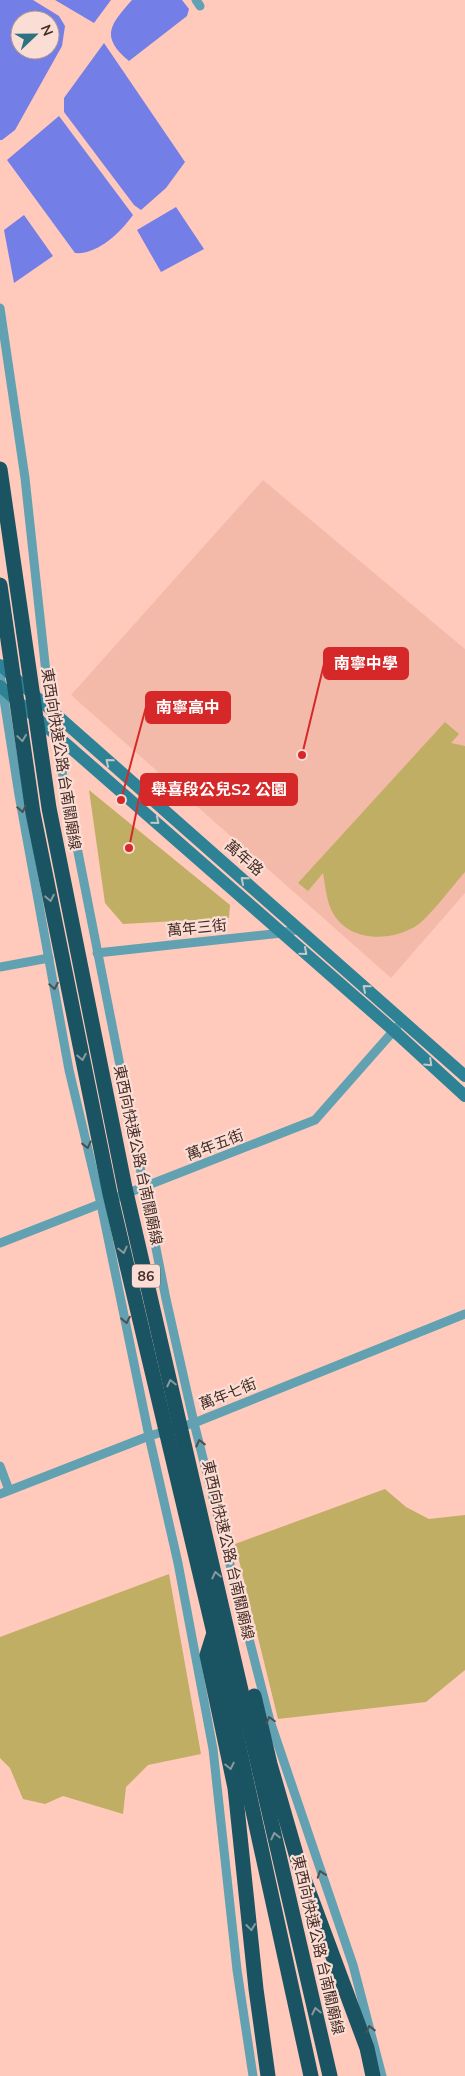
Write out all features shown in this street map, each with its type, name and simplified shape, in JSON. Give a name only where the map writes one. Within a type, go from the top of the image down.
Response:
[{"type":"highway","name":"東西向快速公路 台南關廟線","points":[[0,469],[49,808],[125,1188],[224,1608],[330,2076]]},
{"type":"highway","name":"86","points":[[0,585],[33,813],[102,1155],[214,1633],[311,2076]]},
{"type":"highway","points":[[224,1608],[240,1638],[270,1764],[300,1868],[367,2048],[373,2076]]},
{"type":"highway","points":[[214,1633],[207,1656],[235,1788],[268,2076]]},
{"type":"street","points":[[0,308],[25,478],[50,710],[143,1187],[194,1423],[270,1721],[353,1965],[382,2076]]},
{"type":"street","name":"萬年路","points":[[0,665],[465,1076]]},
{"type":"street","points":[[0,674],[69,1070],[102,1204],[149,1436],[178,1563],[214,1749],[237,1970],[253,2076]]},
{"type":"street","name":"萬年路","points":[[1,687],[393,1030],[465,1096]]},
{"type":"street","name":"萬年三街","points":[[97,953],[282,933],[299,929]]},
{"type":"street","points":[[0,967],[49,958]]},
{"type":"street","name":"萬年五街","points":[[0,1243],[315,1120],[403,1020]]},
{"type":"street","name":"萬年七街","points":[[0,1494],[149,1436],[194,1423],[465,1314]]},
{"type":"street","points":[[0,1466],[9,1490]]},
{"type":"shaded area","points":[[263,480],[465,649],[465,893],[391,978],[71,695]]},
{"type":"shaded area","points":[[445,722],[459,734],[451,743],[465,746],[465,872],[434,909],[416,926],[393,935],[380,937],[356,933],[345,927],[337,919],[330,907],[323,873],[308,891],[298,883]]},
{"type":"shaded area","points":[[89,790],[230,905],[229,918],[123,924],[105,903]]},
{"type":"shaded area","points":[[385,1489],[406,1507],[429,1519],[465,1515],[465,1670],[426,1702],[278,1719],[235,1544]]},
{"type":"shaded area","points":[[169,1574],[201,1754],[148,1765],[126,1787],[123,1814],[63,1796],[45,1804],[23,1799],[10,1768],[0,1758],[0,1637]]},
{"type":"water","points":[[0,0],[33,0],[49,10],[10,10],[10,60],[54,60],[15,130],[0,140]]},
{"type":"water","points":[[55,0],[111,0],[94,23]]},
{"type":"water","points":[[132,0],[182,0],[189,9],[187,16],[129,61],[114,44],[111,30],[118,16]]},
{"type":"water","points":[[60,18],[65,26],[60,50]]},
{"type":"water","points":[[104,43],[185,162],[166,188],[141,210],[134,205],[64,112],[64,98]]},
{"type":"water","points":[[59,116],[133,215],[122,229],[107,242],[100,247],[83,253],[75,253],[7,160]]},
{"type":"water","points":[[176,207],[204,249],[161,272],[137,230]]},
{"type":"water","points":[[24,215],[53,256],[14,283],[4,230]]},
{"type":"place","name":"南寧中學","points":[[302,755]]},
{"type":"place","name":"南寧高中","points":[[121,800]]},
{"type":"place","name":"舉喜段公兒S2 公園","points":[[129,848]]}]
